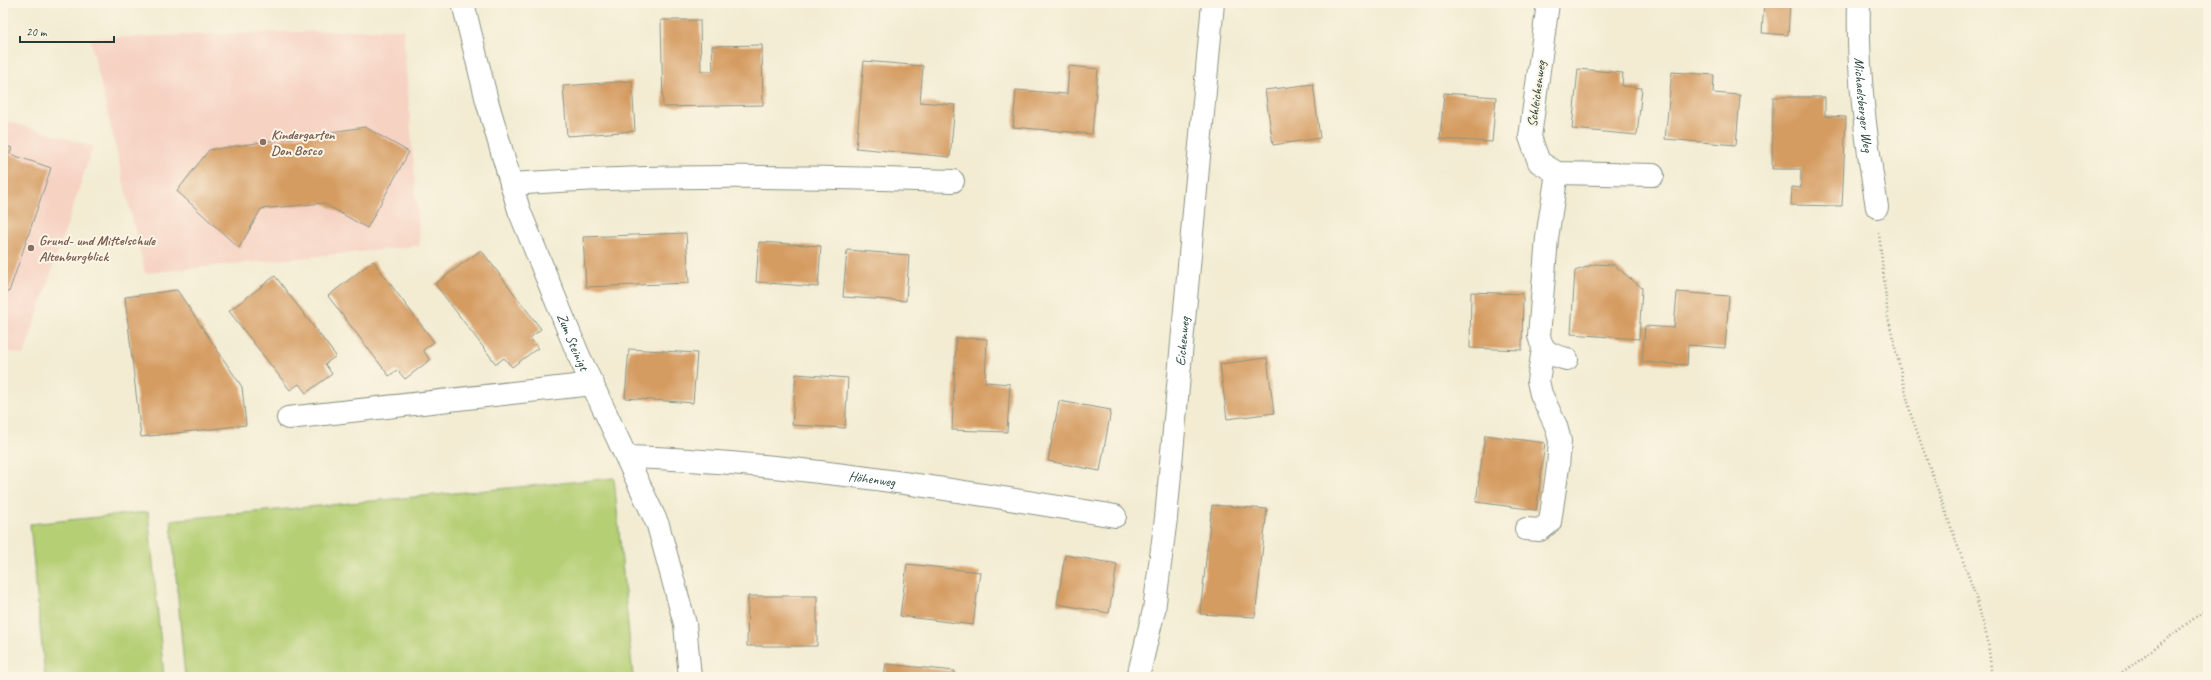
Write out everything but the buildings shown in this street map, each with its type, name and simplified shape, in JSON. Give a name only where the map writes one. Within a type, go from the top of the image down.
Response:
[{"type":"street","name":"Zum Steinigt","points":[[463,3],[487,101],[522,217],[593,384],[660,532],[685,624],[690,677]]},
{"type":"street","name":"Eichenweg","points":[[1138,677],[1154,610],[1166,518],[1213,3]]},
{"type":"street","name":"Schleichenweg","points":[[1548,3],[1530,137],[1539,162],[1557,173]]},
{"type":"street","name":"Michaelsberger Weg","points":[[1859,3],[1858,37],[1864,133],[1877,207]]},
{"type":"street","points":[[1567,359],[1549,354],[1544,349],[1539,336],[1547,238],[1557,173],[1653,175]]},
{"type":"street","points":[[511,184],[600,178],[797,175],[953,181]]},
{"type":"street","points":[[1526,529],[1540,530],[1550,522],[1558,467],[1558,432],[1538,381],[1544,349]]},
{"type":"street","points":[[288,418],[593,384]]},
{"type":"street","name":"Höhenweg","points":[[627,457],[692,459],[835,472],[1115,516]]},
{"type":"path","points":[[1877,207],[1888,317],[1911,416],[1976,597],[1988,641],[1992,677]]},
{"type":"path","points":[[2116,677],[2208,608]]},
{"type":"shaded area","name":"Kindergarten Don Bosco","points":[[403,29],[420,246],[145,273],[90,38]]},
{"type":"shaded area","name":"Grund- und Mittelschule Altenburgblick","points":[[3,120],[93,146],[24,355],[3,350]]},
{"type":"green space","points":[[614,478],[633,677],[185,677],[171,520]]},
{"type":"green space","points":[[148,512],[164,677],[45,677],[30,524]]},
{"type":"place","name":"Kindergarten Don Bosco","points":[[263,142]]},
{"type":"place","name":"Grund- und Mittelschule Altenburgblick","points":[[31,248]]}]
